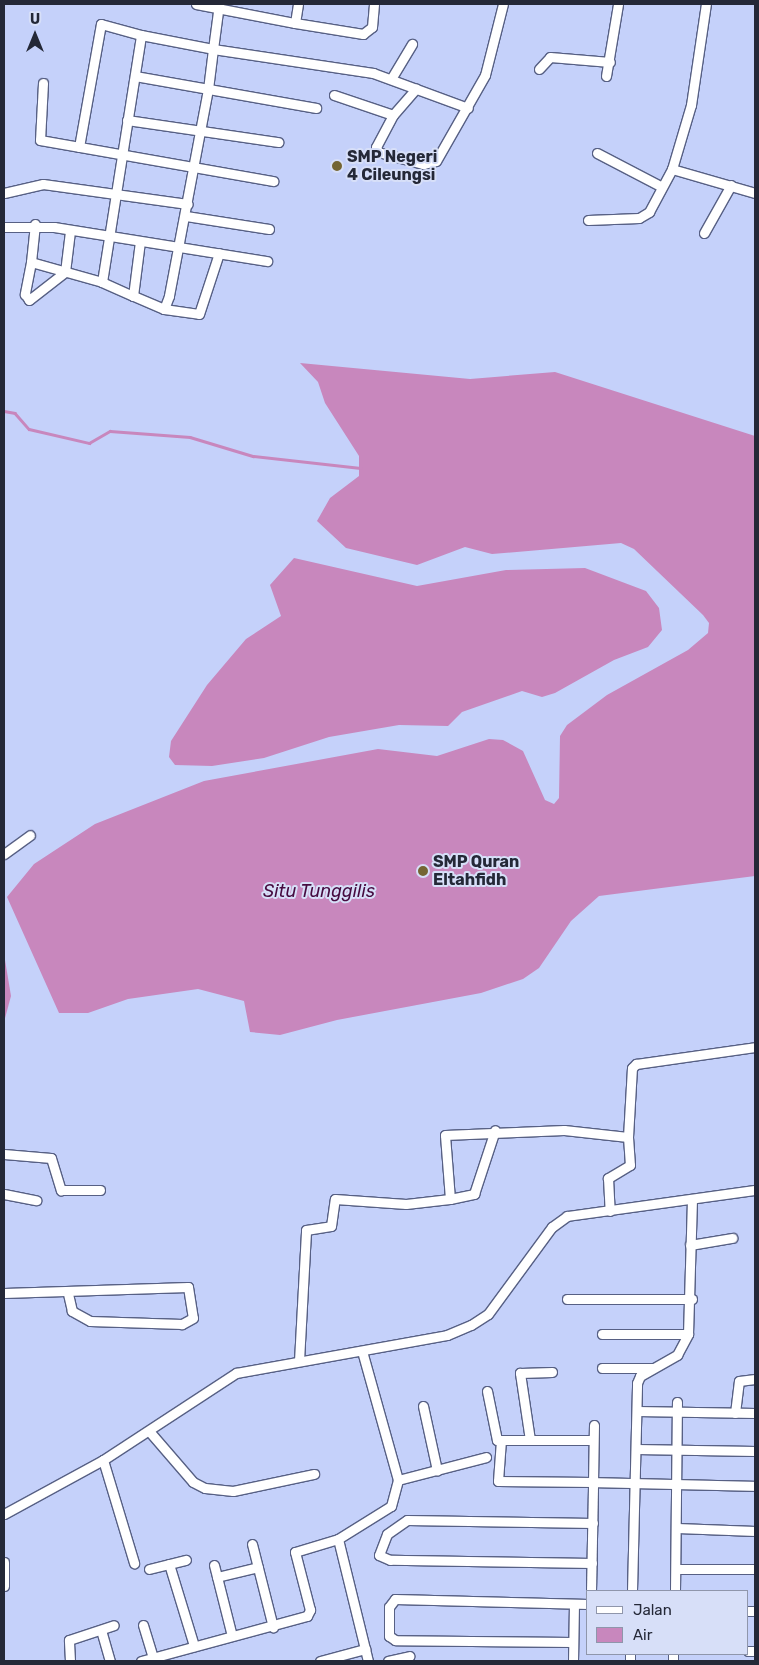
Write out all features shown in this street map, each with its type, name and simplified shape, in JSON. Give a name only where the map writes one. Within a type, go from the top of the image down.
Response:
[{"type":"street","points":[[196,4],[219,6],[363,34],[372,27],[374,4]]},
{"type":"street","points":[[295,22],[298,4]]},
{"type":"street","points":[[416,89],[392,116],[376,150],[430,164],[436,161],[468,108],[485,75],[503,4]]},
{"type":"street","points":[[606,76],[610,62],[618,4]]},
{"type":"street","points":[[588,220],[639,218],[649,212],[672,169],[691,105],[706,4]]},
{"type":"street","points":[[164,309],[180,248],[186,216],[208,89],[219,6]]},
{"type":"street","points":[[79,147],[100,26],[213,49],[373,73],[468,108]]},
{"type":"street","points":[[102,282],[107,235],[141,35]]},
{"type":"street","points":[[391,80],[412,44]]},
{"type":"street","points":[[539,69],[550,57],[610,62]]},
{"type":"street","points":[[135,76],[316,108]]},
{"type":"street","points":[[44,83],[37,136],[79,147],[273,181]]},
{"type":"street","points":[[334,95],[392,116]]},
{"type":"street","points":[[127,120],[278,142]]},
{"type":"street","points":[[597,153],[662,186]]},
{"type":"street","points":[[672,169],[754,190]]},
{"type":"street","points":[[4,192],[37,184],[188,204]]},
{"type":"street","points":[[704,233],[731,185]]},
{"type":"street","points":[[186,216],[269,229]]},
{"type":"street","points":[[35,224],[25,294],[29,300],[65,272],[70,231]]},
{"type":"street","points":[[4,226],[35,224],[267,261]]},
{"type":"street","points":[[133,296],[140,241]]},
{"type":"street","points":[[31,262],[102,282],[164,309],[199,314],[219,254]]},
{"type":"street","points":[[4,854],[30,835]]},
{"type":"street","points":[[610,1211],[608,1178],[630,1165],[628,1136],[632,1068],[636,1064],[755,1047]]},
{"type":"street","points":[[450,1199],[442,1137],[495,1130],[599,1131],[628,1136]]},
{"type":"street","points":[[299,1361],[305,1231],[330,1226],[333,1200],[406,1204],[474,1194],[495,1130]]},
{"type":"street","points":[[4,1154],[51,1158],[61,1190],[100,1190]]},
{"type":"street","points":[[4,1514],[103,1460],[236,1373],[447,1335],[471,1325],[488,1314],[552,1227],[567,1216],[692,1202],[755,1190]]},
{"type":"street","points":[[4,1194],[36,1200]]},
{"type":"street","points":[[632,1590],[638,1379],[652,1368],[677,1355],[688,1334],[692,1299],[690,1245],[692,1202]]},
{"type":"street","points":[[690,1245],[732,1238]]},
{"type":"street","points":[[4,1293],[68,1294],[188,1287],[193,1318],[182,1324],[90,1321],[72,1311],[68,1294]]},
{"type":"street","points":[[567,1299],[692,1299]]},
{"type":"street","points":[[602,1334],[688,1334]]},
{"type":"street","points":[[141,1661],[153,1660],[194,1646],[272,1627],[310,1614],[295,1552],[338,1539],[391,1506],[398,1480],[362,1351]]},
{"type":"street","points":[[602,1368],[652,1368]]},
{"type":"street","points":[[530,1440],[520,1373],[552,1372]]},
{"type":"street","points":[[735,1412],[739,1382],[755,1379]]},
{"type":"street","points":[[487,1391],[496,1440],[593,1440]]},
{"type":"street","points":[[423,1406],[437,1470]]},
{"type":"street","points":[[637,1411],[677,1407],[755,1413]]},
{"type":"street","points":[[675,1590],[678,1485],[677,1407]]},
{"type":"street","points":[[590,1590],[594,1425]]},
{"type":"street","points":[[149,1431],[193,1482],[205,1488],[233,1491],[314,1474]]},
{"type":"street","points":[[501,1440],[498,1481],[755,1486]]},
{"type":"street","points":[[636,1449],[755,1451]]},
{"type":"street","points":[[398,1480],[486,1457]]},
{"type":"street","points":[[103,1460],[134,1563]]},
{"type":"street","points":[[592,1563],[390,1560],[379,1555],[387,1534],[407,1520],[593,1523]]},
{"type":"street","points":[[677,1528],[755,1531]]},
{"type":"street","points":[[338,1539],[368,1661]]},
{"type":"street","points":[[252,1544],[272,1627]]},
{"type":"street","points":[[149,1569],[186,1560]]},
{"type":"street","points":[[4,1562],[4,1586]]},
{"type":"street","points":[[169,1564],[194,1646]]},
{"type":"street","points":[[214,1565],[232,1636]]},
{"type":"street","points":[[217,1577],[258,1567]]},
{"type":"street","points":[[676,1569],[755,1569]]},
{"type":"street","points":[[572,1642],[395,1640],[389,1636],[389,1607],[395,1599],[586,1604]]},
{"type":"street","points":[[573,1661],[574,1604]]},
{"type":"street","points":[[70,1661],[69,1640],[114,1625]]},
{"type":"street","points":[[143,1625],[153,1660]]},
{"type":"street","points":[[102,1630],[110,1661]]},
{"type":"street","points":[[324,1661],[365,1649]]},
{"type":"street","points":[[388,1661],[409,1656]]},
{"type":"water","name":"Situ Tunggilis","points":[[300,363],[470,379],[555,372],[755,436],[755,876],[599,896],[571,921],[539,968],[523,979],[481,993],[337,1020],[280,1035],[250,1032],[244,1001],[198,989],[128,999],[88,1013],[59,1013],[7,897],[34,864],[95,824],[204,781],[378,749],[437,756],[489,739],[503,740],[523,751],[545,800],[554,804],[559,798],[560,736],[567,725],[607,695],[688,650],[708,633],[709,623],[703,615],[634,549],[621,543],[492,554],[465,547],[417,565],[346,548],[317,521],[330,498],[359,476],[359,456],[325,403],[318,382]]},
{"type":"water","points":[[294,558],[417,586],[506,570],[585,568],[646,591],[659,608],[662,630],[648,647],[614,660],[555,693],[542,697],[522,691],[462,712],[448,726],[399,725],[329,737],[264,758],[212,766],[175,765],[169,757],[171,741],[207,685],[246,639],[281,616],[270,585]]},
{"type":"water","points":[[4,954],[11,996],[4,1022]]},
{"type":"waterway","points":[[4,411],[15,413],[29,429],[89,443],[110,431],[190,437],[253,456],[360,468]]},
{"type":"place","name":"SMP Negeri 4 Cileungsi","points":[[337,166]]},
{"type":"place","name":"SMP Quran Eltahfidh","points":[[423,871]]}]
